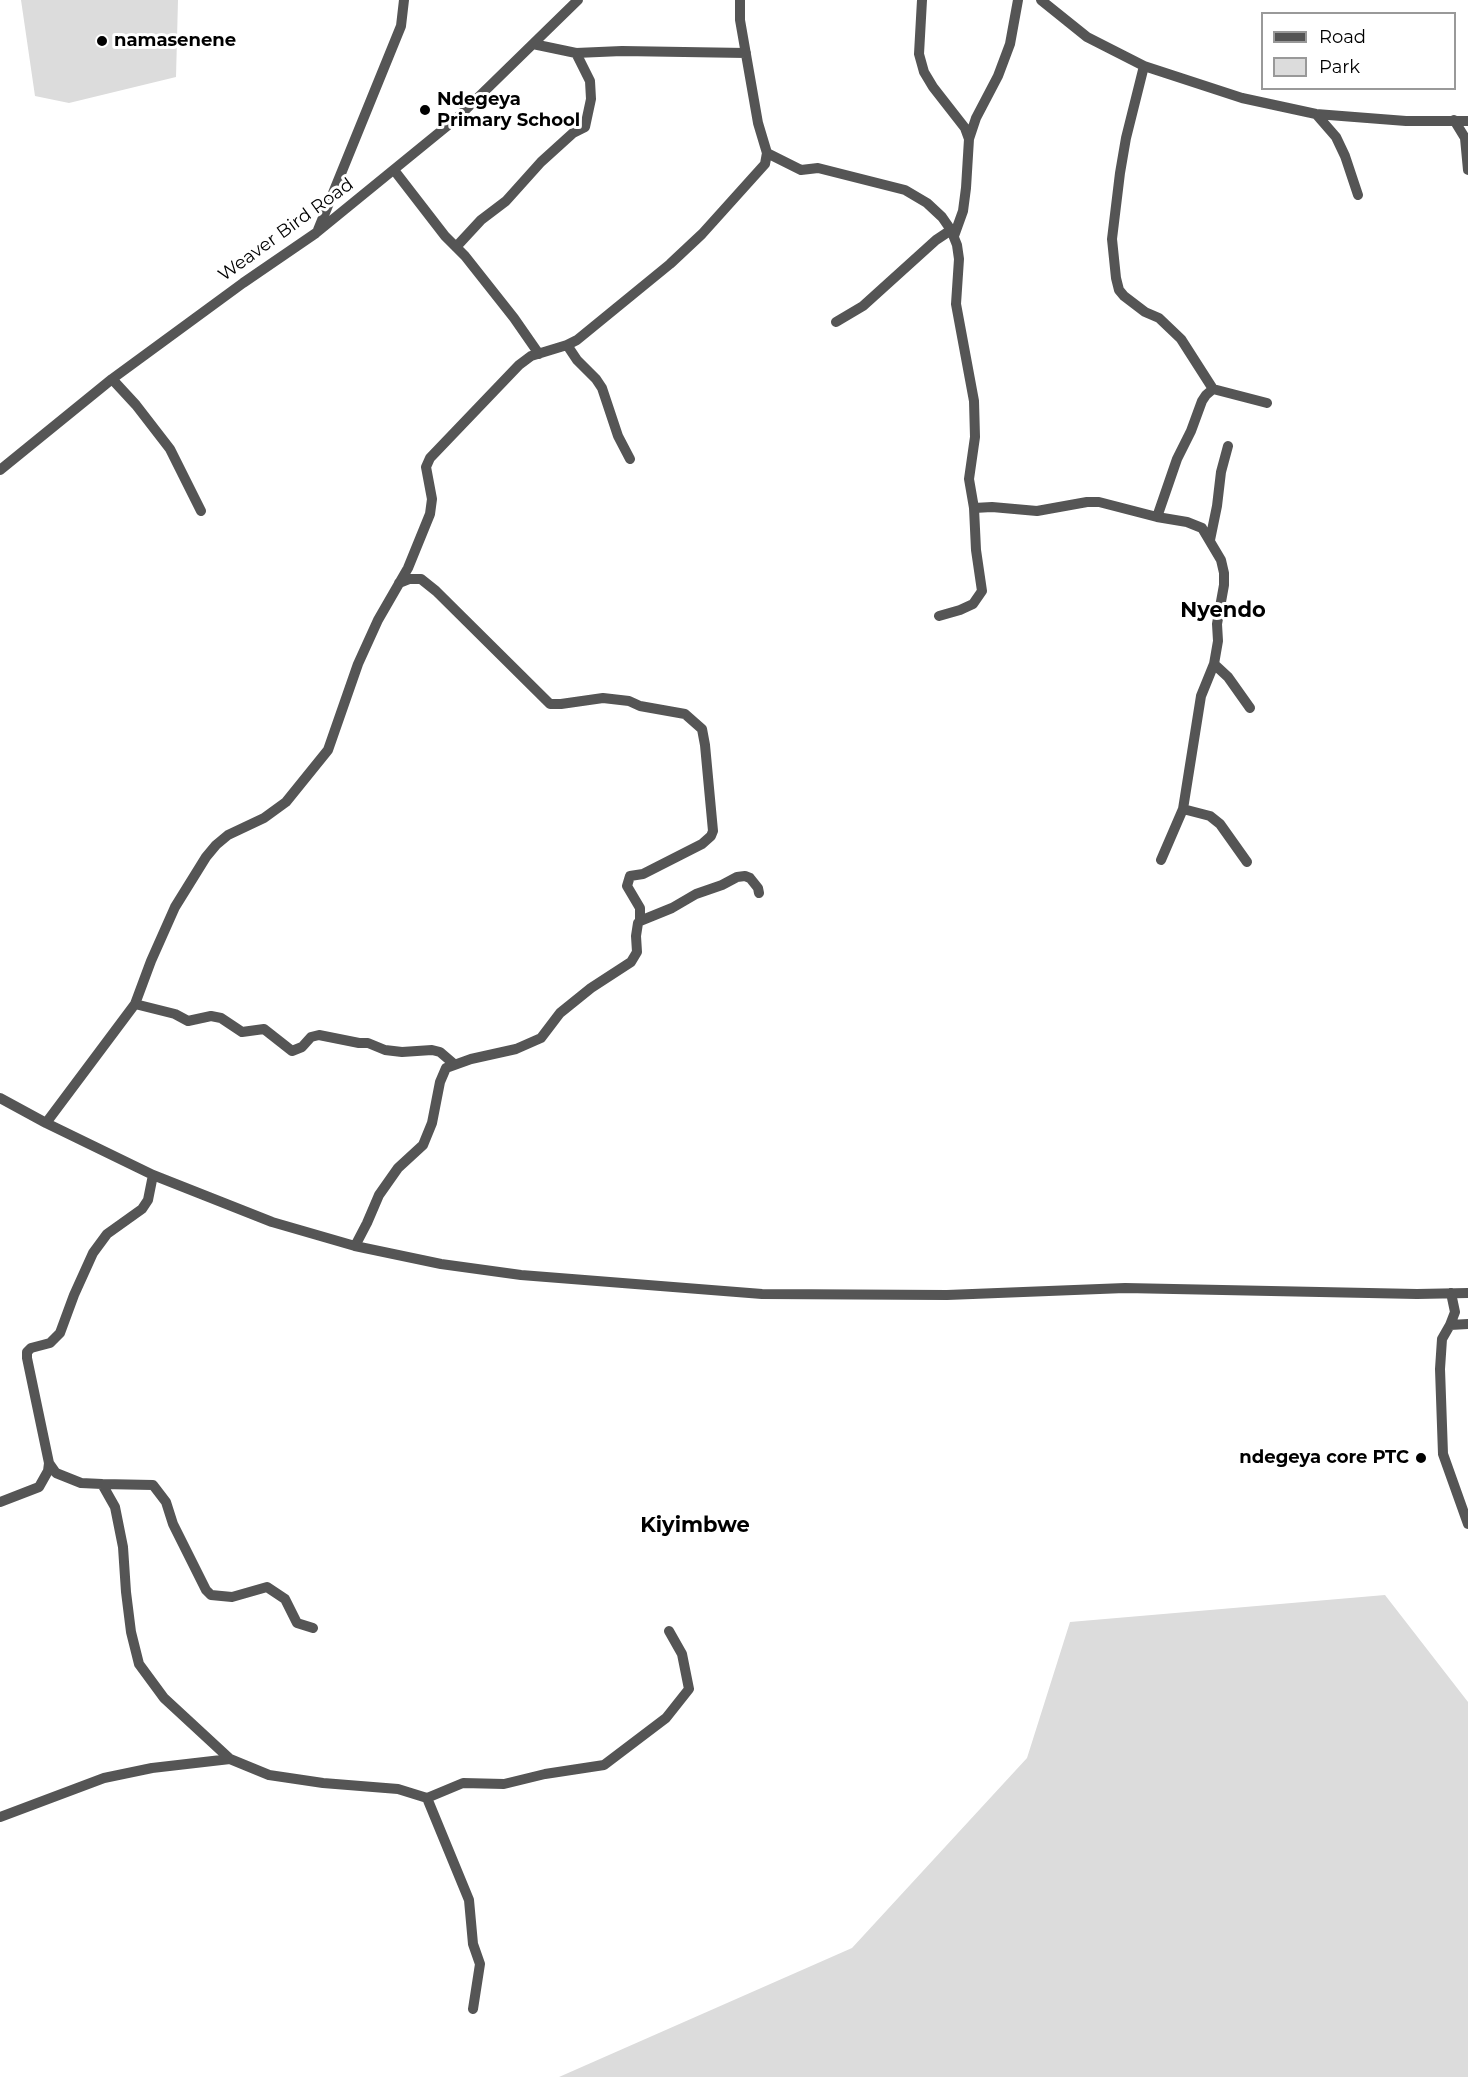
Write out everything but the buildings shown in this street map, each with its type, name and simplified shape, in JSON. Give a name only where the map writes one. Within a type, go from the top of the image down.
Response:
[{"type":"street","points":[[316,233],[401,26],[404,0]]},
{"type":"street","name":"Weaver Bird Road","points":[[0,470],[112,379],[243,283],[316,233],[394,170],[457,118],[578,0]]},
{"type":"street","points":[[46,1123],[135,1004],[175,907],[206,858],[228,835],[264,818],[286,802],[328,750],[358,664],[378,620],[408,568],[430,514],[432,499],[426,467],[430,458],[519,365],[531,356],[577,340],[670,264],[702,234],[765,164],[767,153],[758,123],[740,20],[740,0]]},
{"type":"street","points":[[922,0],[919,54],[924,72],[965,128],[969,139]]},
{"type":"street","points":[[836,322],[868,302],[936,240],[952,233],[963,211],[969,139],[1010,44],[1018,0]]},
{"type":"street","points":[[1041,0],[1087,37],[1144,66],[1242,98],[1316,114],[1406,121],[1468,121]]},
{"type":"street","points":[[533,44],[576,53],[746,52]]},
{"type":"street","points":[[456,247],[481,220],[506,201],[553,150],[573,133],[585,127],[591,99],[590,81],[576,53]]},
{"type":"street","points":[[1144,66],[1126,138],[1112,239],[1119,290],[1145,312],[1160,318],[1181,339],[1213,389],[1267,403]]},
{"type":"street","points":[[1316,114],[1336,137],[1358,195]]},
{"type":"street","points":[[1454,120],[1465,138],[1468,170]]},
{"type":"street","points":[[767,153],[801,170],[818,168],[905,190],[927,203],[942,217],[952,233],[959,259],[956,304],[974,401],[975,437],[969,479],[982,591],[973,604],[939,616]]},
{"type":"street","points":[[394,170],[445,236],[465,256],[514,318],[539,354]]},
{"type":"street","points":[[567,345],[602,388],[618,436],[630,459]]},
{"type":"street","points":[[112,379],[170,448],[201,512]]},
{"type":"street","points":[[1157,517],[1176,459],[1206,395],[1213,389]]},
{"type":"street","points":[[1210,540],[1221,472],[1228,446]]},
{"type":"street","points":[[974,508],[992,507],[1037,511],[1099,502],[1198,526],[1205,532],[1221,560],[1224,573],[1214,664],[1201,696],[1184,809],[1161,860]]},
{"type":"street","points":[[355,1246],[384,1188],[398,1168],[423,1145],[432,1123],[443,1072],[446,1068],[516,1049],[541,1038],[560,1013],[591,988],[625,967],[635,957],[640,921],[640,908],[627,886],[630,876],[644,874],[702,844],[713,831],[702,729],[685,714],[640,706],[629,701],[603,698],[550,704],[436,591],[421,579],[409,579],[399,583]]},
{"type":"street","points":[[1214,664],[1228,677],[1250,708]]},
{"type":"street","points":[[1184,809],[1210,816],[1220,824],[1246,862]]},
{"type":"street","points":[[640,921],[737,877],[750,878],[759,893]]},
{"type":"street","points":[[135,1004],[175,1014],[188,1021],[211,1017],[221,1018],[242,1032],[264,1029],[292,1051],[302,1047],[311,1037],[319,1035],[368,1043],[385,1050],[402,1053],[432,1050],[440,1052],[454,1064]]},
{"type":"street","points":[[0,1098],[153,1175],[272,1222],[355,1246],[441,1264],[521,1275],[762,1294],[947,1295],[1125,1288],[1394,1294],[1468,1293]]},
{"type":"street","points":[[0,1502],[39,1487],[45,1480],[48,1463],[27,1352],[31,1348],[50,1342],[60,1333],[93,1253],[107,1234],[142,1209],[148,1200],[153,1175]]},
{"type":"street","points":[[1451,1293],[1455,1312],[1442,1339],[1440,1369],[1443,1454],[1468,1524]]},
{"type":"street","points":[[1450,1325],[1468,1324]]},
{"type":"street","points":[[48,1463],[56,1473],[81,1483],[153,1485],[166,1502],[173,1524],[206,1590],[211,1595],[232,1597],[267,1587],[285,1599],[297,1623],[313,1628]]},
{"type":"street","points":[[102,1484],[115,1507],[123,1547],[131,1632],[139,1664],[164,1698],[230,1759],[269,1775],[324,1783],[398,1789],[427,1798],[463,1783],[504,1784],[545,1773],[604,1765],[666,1718],[689,1689],[682,1654],[669,1631]]},
{"type":"street","points":[[0,1818],[104,1778],[152,1768],[230,1759]]},
{"type":"street","points":[[427,1798],[468,1900],[473,1944],[480,1964],[472,2009]]},
{"type":"green space","name":"namasenene","points":[[21,0],[178,0],[176,77],[69,103],[35,96]]},
{"type":"green space","points":[[1385,1595],[1468,1702],[1468,2077],[559,2077],[852,1948],[1027,1758],[1070,1622]]},
{"type":"place","name":"namasenene","points":[[102,41]]},
{"type":"place","name":"Ndegeya Primary School","points":[[425,110]]},
{"type":"place","name":"ndegeya core PTC","points":[[1421,1458]]},
{"type":"district","name":"Nyendo","points":[[1223,611]]},
{"type":"district","name":"Kiyimbwe","points":[[695,1526]]}]
